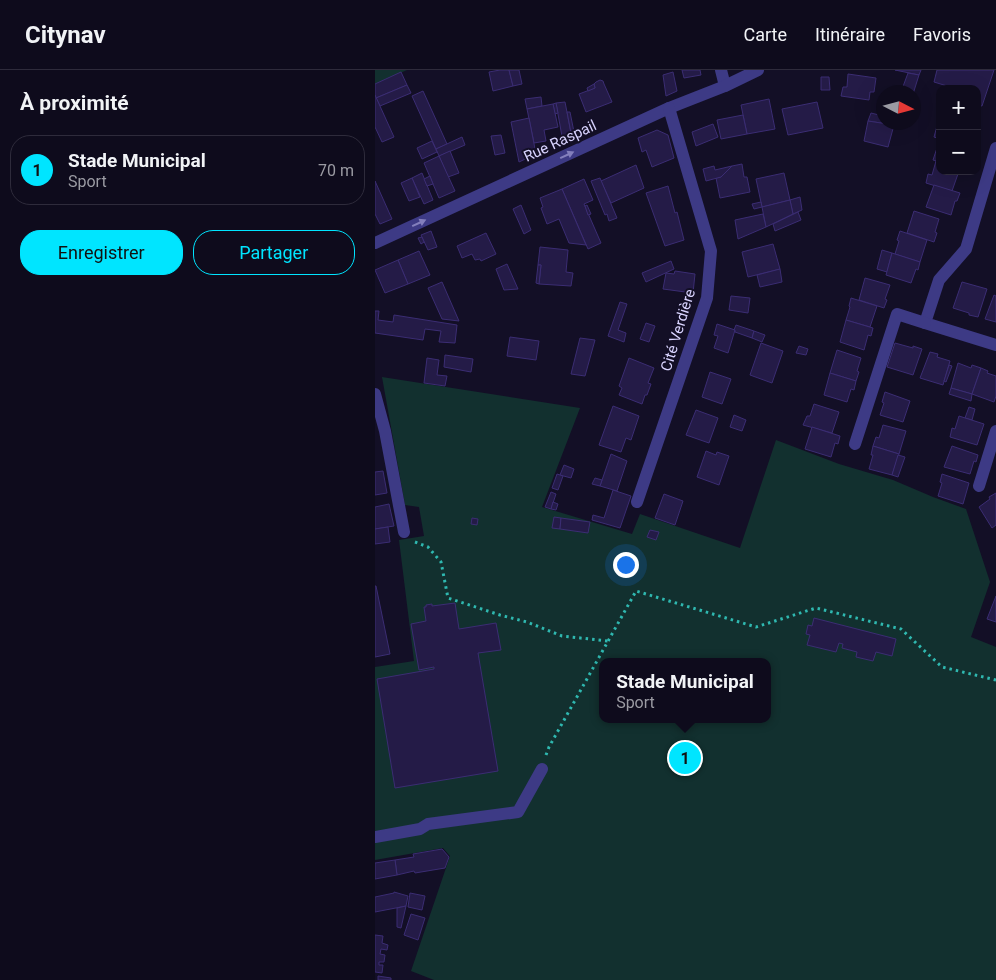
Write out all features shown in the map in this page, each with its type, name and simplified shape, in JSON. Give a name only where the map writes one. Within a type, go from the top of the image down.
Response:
[{"type":"street","points":[[721,70],[725,86]]},
{"type":"street","name":"Rue Raspail","points":[[375,243],[669,108],[725,86],[759,70]]},
{"type":"street","name":"Cité Verdière","points":[[637,502],[707,298],[711,251],[669,108]]},
{"type":"street","points":[[925,323],[939,280],[966,249],[996,148]]},
{"type":"street","points":[[855,444],[897,314],[996,344]]},
{"type":"street","points":[[375,394],[385,431],[404,532]]},
{"type":"street","points":[[979,486],[996,431]]},
{"type":"street","points":[[375,837],[420,828],[428,824],[518,812],[542,769]]},
{"type":"path","points":[[404,532],[413,542],[428,547],[441,562],[448,598],[527,622],[561,636],[608,641]]},
{"type":"path","points":[[542,769],[549,747],[636,591],[756,627],[817,608],[901,629],[942,667],[996,680]]},
{"type":"green space","points":[[375,70],[407,70],[375,84]]},
{"type":"green space","points":[[382,377],[580,408],[542,507],[632,534],[640,514],[740,548],[776,440],[839,464],[893,480],[966,509],[990,582],[971,637],[996,647],[996,980],[434,980],[411,971],[450,856],[443,848],[375,860],[375,667],[414,661],[399,540],[424,536],[419,507],[405,505]]},
{"type":"building","points":[[509,70],[513,86],[493,91],[489,72]]},
{"type":"building","points":[[509,70],[519,70],[522,84],[513,86]]},
{"type":"building","points":[[682,70],[700,70],[701,75],[684,78]]},
{"type":"building","points":[[895,70],[921,70],[919,75]]},
{"type":"building","points":[[937,70],[994,70],[982,106],[981,85],[944,85],[934,82]]},
{"type":"building","points":[[401,72],[407,85],[376,98],[375,84]]},
{"type":"building","points":[[673,72],[677,91],[666,96],[663,75]]},
{"type":"building","points":[[908,73],[919,75],[916,85],[904,85]]},
{"type":"building","points":[[848,74],[876,78],[874,92],[870,92],[869,100],[841,96],[843,87],[847,87]]},
{"type":"building","points":[[821,77],[829,77],[830,90],[821,90]]},
{"type":"building","points":[[600,80],[603,81],[612,102],[586,112],[579,94],[595,88],[594,84]]},
{"type":"building","points":[[594,84],[595,88],[588,91],[587,88]]},
{"type":"building","points":[[407,85],[411,93],[380,106],[376,98]]},
{"type":"building","points":[[423,91],[447,144],[436,149],[412,96]]},
{"type":"building","points":[[375,95],[394,137],[382,142],[375,127]]},
{"type":"building","points":[[541,97],[542,106],[527,109],[525,99]]},
{"type":"building","points":[[769,99],[775,129],[747,134],[741,105]]},
{"type":"building","points":[[565,102],[572,138],[563,142],[556,103]]},
{"type":"building","points":[[817,102],[823,128],[788,135],[782,109]]},
{"type":"building","points":[[556,103],[558,113],[555,114],[553,104]]},
{"type":"building","points":[[553,104],[558,127],[544,130],[546,141],[534,143],[527,109]]},
{"type":"building","points":[[567,112],[570,112],[575,137],[572,138]]},
{"type":"building","points":[[871,113],[876,114],[876,122],[868,121]]},
{"type":"building","points":[[743,115],[747,134],[721,139],[717,120]]},
{"type":"building","points":[[529,118],[536,154],[519,162],[511,122]]},
{"type":"building","points":[[868,121],[876,122],[876,130],[893,130],[888,147],[864,141]]},
{"type":"building","points":[[713,124],[718,137],[696,146],[692,132]]},
{"type":"building","points":[[657,130],[668,135],[674,158],[652,167],[646,150],[642,152],[638,138]]},
{"type":"building","points":[[501,135],[505,153],[495,155],[491,136]]},
{"type":"building","points":[[462,137],[465,145],[439,156],[436,149]]},
{"type":"building","points":[[432,141],[437,152],[422,159],[417,148]]},
{"type":"building","points":[[450,151],[459,173],[448,177],[439,156]]},
{"type":"building","points":[[439,156],[455,191],[439,198],[424,163]]},
{"type":"building","points":[[936,161],[936,175],[958,175],[952,191],[926,183],[928,174],[932,175]]},
{"type":"building","points":[[742,164],[744,177],[747,177],[750,192],[720,198],[716,178],[721,177],[732,166]]},
{"type":"building","points":[[636,165],[644,188],[611,203],[601,181]]},
{"type":"building","points":[[714,166],[715,170],[732,166],[721,177],[706,181],[703,169]]},
{"type":"building","points":[[422,173],[433,200],[424,204],[412,178]]},
{"type":"building","points":[[784,173],[790,200],[762,207],[756,179]]},
{"type":"building","points":[[430,176],[433,184],[427,186],[424,179]]},
{"type":"building","points":[[412,178],[420,197],[409,201],[401,183]]},
{"type":"building","points":[[600,178],[617,218],[609,221],[591,181]]},
{"type":"building","points":[[584,179],[593,200],[584,204],[601,243],[588,249],[562,189]]},
{"type":"building","points":[[375,181],[392,219],[380,224],[375,214]]},
{"type":"building","points":[[934,185],[960,193],[957,201],[955,201],[951,215],[926,207]]},
{"type":"building","points":[[668,186],[684,240],[665,246],[646,193]]},
{"type":"building","points":[[562,189],[586,245],[569,243],[559,219],[547,224],[541,208],[543,207],[540,198]]},
{"type":"building","points":[[800,197],[802,210],[793,214],[790,200]]},
{"type":"building","points":[[790,200],[793,214],[766,227],[762,207]]},
{"type":"building","points":[[761,202],[762,207],[754,209],[752,204]]},
{"type":"building","points":[[521,205],[531,230],[524,234],[513,209]]},
{"type":"building","points":[[587,205],[591,214],[588,215],[585,206]]},
{"type":"building","points":[[914,211],[939,219],[934,242],[907,233]]},
{"type":"building","points":[[798,212],[801,220],[775,231],[773,224]]},
{"type":"building","points":[[763,214],[766,227],[738,239],[735,220]]},
{"type":"building","points":[[431,231],[437,247],[428,250],[421,235]]},
{"type":"building","points":[[900,231],[927,240],[920,262],[895,254]]},
{"type":"building","points":[[486,233],[496,254],[481,261],[480,259],[475,260],[472,254],[462,258],[457,246]]},
{"type":"building","points":[[422,237],[424,242],[421,244],[418,238]]},
{"type":"building","points":[[773,244],[780,269],[748,277],[742,252]]},
{"type":"building","points":[[540,247],[568,250],[566,272],[573,273],[571,286],[539,284],[541,265],[538,265]]},
{"type":"building","points":[[882,250],[892,253],[887,272],[877,269]]},
{"type":"building","points":[[419,251],[430,275],[408,284],[398,260]]},
{"type":"building","points":[[892,253],[920,262],[911,283],[886,275]]},
{"type":"building","points":[[398,260],[408,284],[385,293],[375,270]]},
{"type":"building","points":[[671,261],[674,269],[646,282],[642,273]]},
{"type":"building","points":[[507,264],[518,289],[504,290],[496,269]]},
{"type":"building","points":[[538,265],[541,265],[539,284],[536,283]]},
{"type":"building","points":[[780,269],[782,282],[760,287],[757,275]]},
{"type":"building","points":[[675,271],[695,274],[693,293],[663,289],[666,273],[674,274]]},
{"type":"building","points":[[865,278],[890,285],[884,308],[859,300]]},
{"type":"building","points":[[442,282],[459,321],[442,319],[428,288]]},
{"type":"building","points":[[962,282],[987,289],[978,317],[953,308]]},
{"type":"building","points":[[994,295],[996,296],[996,322],[985,319]]},
{"type":"building","points":[[731,296],[750,298],[748,313],[729,310]]},
{"type":"building","points":[[851,298],[877,306],[870,327],[846,320]]},
{"type":"building","points":[[620,302],[627,304],[618,330],[626,333],[624,342],[608,336]]},
{"type":"building","points":[[375,311],[379,311],[378,320],[393,322],[394,315],[457,325],[455,343],[439,342],[441,331],[425,329],[423,340],[375,333]]},
{"type":"building","points":[[846,320],[873,328],[871,336],[868,335],[864,350],[840,342]]},
{"type":"building","points":[[646,323],[655,326],[649,342],[640,339]]},
{"type":"building","points":[[717,324],[735,330],[728,353],[714,348],[718,336],[714,335]]},
{"type":"building","points":[[736,325],[754,331],[752,338],[735,332]]},
{"type":"building","points":[[754,331],[765,335],[762,342],[752,338]]},
{"type":"building","points":[[510,337],[539,341],[536,360],[507,356]]},
{"type":"building","points":[[580,338],[595,340],[585,376],[571,374]]},
{"type":"building","points":[[761,343],[783,351],[772,383],[750,375]]},
{"type":"building","points":[[895,343],[922,349],[913,375],[887,367]]},
{"type":"building","points":[[799,346],[808,349],[806,355],[796,353]]},
{"type":"building","points":[[837,350],[861,358],[856,381],[830,373]]},
{"type":"building","points":[[930,352],[938,354],[937,357],[950,361],[943,385],[920,378]]},
{"type":"building","points":[[445,355],[473,359],[471,372],[444,367]]},
{"type":"building","points":[[427,358],[439,360],[437,375],[447,376],[445,386],[424,383]]},
{"type":"building","points":[[629,358],[654,368],[648,383],[651,384],[642,404],[619,395],[622,388],[619,386]]},
{"type":"building","points":[[958,363],[971,368],[972,365],[981,368],[972,394],[951,388]]},
{"type":"building","points":[[949,365],[952,366],[946,382],[944,381]]},
{"type":"building","points":[[981,368],[988,371],[987,373],[996,376],[996,396],[994,402],[972,394]]},
{"type":"building","points":[[710,372],[731,379],[722,404],[702,397]]},
{"type":"building","points":[[830,373],[856,381],[854,390],[851,389],[847,402],[824,395]]},
{"type":"building","points":[[951,388],[972,394],[971,401],[949,394]]},
{"type":"building","points":[[885,392],[910,401],[903,422],[880,415]]},
{"type":"building","points":[[814,404],[839,412],[832,433],[803,425],[807,416],[810,416]]},
{"type":"building","points":[[613,406],[639,416],[631,440],[626,438],[621,452],[599,445]]},
{"type":"building","points":[[969,407],[975,409],[972,420],[965,418]]},
{"type":"building","points":[[696,410],[718,418],[709,443],[686,435]]},
{"type":"building","points":[[734,415],[746,420],[742,431],[730,427]]},
{"type":"building","points":[[959,416],[984,424],[977,445],[950,437],[952,428],[955,429]]},
{"type":"building","points":[[883,425],[906,431],[899,454],[873,446],[876,437],[879,438]]},
{"type":"building","points":[[812,427],[840,436],[838,444],[835,443],[831,457],[805,449]]},
{"type":"building","points":[[873,446],[899,454],[892,475],[869,469],[873,455],[871,455]]},
{"type":"building","points":[[952,446],[978,455],[970,474],[944,467]]},
{"type":"building","points":[[706,451],[716,455],[717,452],[729,456],[719,485],[697,477]]},
{"type":"building","points":[[611,454],[627,461],[617,491],[600,486]]},
{"type":"building","points":[[898,455],[905,457],[898,477],[892,475]]},
{"type":"building","points":[[564,465],[574,469],[571,478],[560,475]]},
{"type":"building","points":[[383,471],[387,493],[375,495],[375,472]]},
{"type":"building","points":[[557,474],[563,476],[558,490],[552,488]]},
{"type":"building","points":[[942,474],[969,483],[963,504],[938,496],[942,483],[940,482]]},
{"type":"building","points":[[595,478],[602,480],[600,486],[592,484]]},
{"type":"building","points":[[613,490],[631,496],[620,528],[592,520],[593,515],[604,518]]},
{"type":"building","points":[[551,492],[556,494],[551,509],[545,507]]},
{"type":"building","points":[[996,493],[996,525],[992,528],[979,507]]},
{"type":"building","points":[[664,494],[683,501],[675,525],[655,518]]},
{"type":"building","points":[[553,502],[558,504],[556,510],[551,509]]},
{"type":"building","points":[[389,504],[394,526],[375,529],[375,507]]},
{"type":"building","points":[[554,517],[561,518],[560,529],[552,528]]},
{"type":"building","points":[[472,518],[478,519],[477,525],[471,524]]},
{"type":"building","points":[[561,518],[590,522],[588,533],[560,529]]},
{"type":"building","points":[[388,527],[390,542],[375,544],[375,529]]},
{"type":"building","points":[[650,530],[659,532],[656,540],[647,537]]},
{"type":"building","points":[[375,586],[390,654],[375,657]]},
{"type":"building","points":[[996,596],[996,622],[987,619]]},
{"type":"building","points":[[455,603],[459,629],[496,623],[501,650],[478,653],[498,771],[395,788],[377,679],[434,669],[434,667],[419,670],[411,624],[426,621],[424,607],[426,605]]},
{"type":"building","points":[[814,618],[896,639],[892,656],[876,652],[873,661],[856,657],[857,652],[842,648],[843,644],[839,643],[836,652],[807,645],[810,635],[806,634],[808,625],[812,626]]},
{"type":"building","points":[[442,849],[449,857],[445,868],[415,873],[414,871],[397,875],[395,860],[414,857],[413,854]]},
{"type":"building","points":[[395,860],[397,875],[375,879],[375,863]]},
{"type":"building","points":[[394,892],[408,896],[406,906],[375,912],[375,897]]},
{"type":"building","points":[[410,893],[425,896],[422,910],[408,907]]},
{"type":"building","points":[[406,906],[401,928],[397,927],[397,908]]},
{"type":"building","points":[[411,914],[425,918],[418,940],[404,935]]},
{"type":"building","points":[[375,935],[383,936],[382,943],[388,945],[387,950],[381,949],[380,954],[385,955],[384,962],[379,962],[379,965],[383,965],[382,973],[375,972]]},
{"type":"building","points":[[378,976],[391,978],[391,980],[378,980]]},
{"type":"place","name":"Stade Municipal","points":[[685,758]]}]
